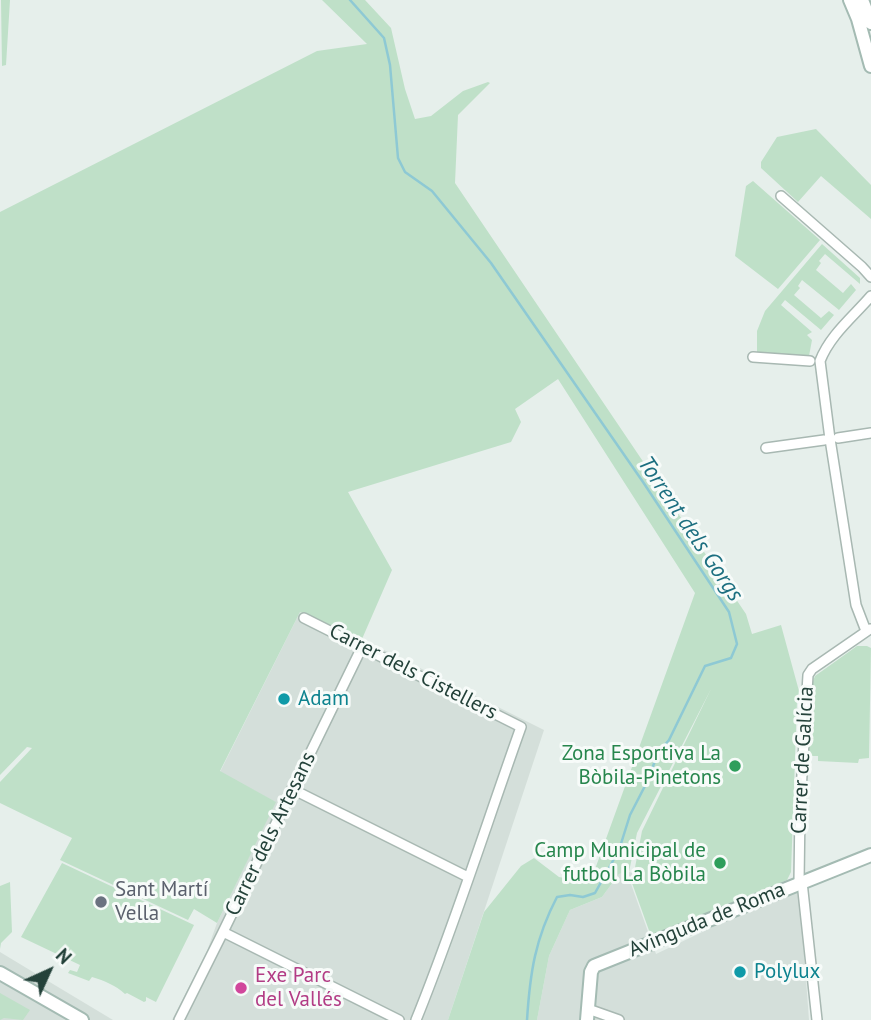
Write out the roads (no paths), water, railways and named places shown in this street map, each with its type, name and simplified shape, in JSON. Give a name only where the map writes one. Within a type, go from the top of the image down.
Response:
[{"type":"street","points":[[850,0],[871,66]]},
{"type":"street","points":[[862,0],[871,23]]},
{"type":"street","points":[[781,196],[867,268],[871,277]]},
{"type":"street","points":[[868,629],[856,605],[820,361],[831,341],[870,298]]},
{"type":"street","points":[[753,357],[810,361]]},
{"type":"street","points":[[838,438],[871,433]]},
{"type":"street","points":[[766,448],[824,440]]},
{"type":"street","name":"Carrer dels Cistellers","points":[[304,618],[521,727],[468,877]]},
{"type":"street","name":"Carrer de Galícia","points":[[817,1020],[800,882],[800,808],[807,675],[868,629]]},
{"type":"street","name":"Carrer dels Artesans","points":[[179,1020],[362,647]]},
{"type":"street","points":[[292,789],[468,877],[445,948],[416,1020]]},
{"type":"street","name":"Avinguda de Roma","points":[[588,1015],[591,972],[594,966],[871,855]]},
{"type":"street","points":[[223,932],[399,1020]]},
{"type":"street","points":[[0,973],[82,1020]]},
{"type":"street","points":[[588,1015],[618,1020]]},
{"type":"waterway","name":"Torrent dels Gorgs","points":[[350,0],[384,38],[390,65],[398,158],[405,172],[432,191],[491,263],[643,482],[729,612],[737,644],[731,658],[705,666],[669,740],[658,753],[630,815],[619,850],[595,893],[583,897],[557,897],[543,927],[535,957],[527,1020]]},
{"type":"place","name":"Adam","points":[[284,699]]},
{"type":"place","name":"Zona Esportiva La Bòbila-Pinetons","points":[[735,766]]},
{"type":"place","name":"Camp Municipal de futbol La Bòbila","points":[[720,863]]},
{"type":"place","name":"Sant Martí Vella","points":[[101,902]]},
{"type":"place","name":"Polylux","points":[[740,972]]},
{"type":"place","name":"Exe Parc del Vallés","points":[[241,988]]}]
